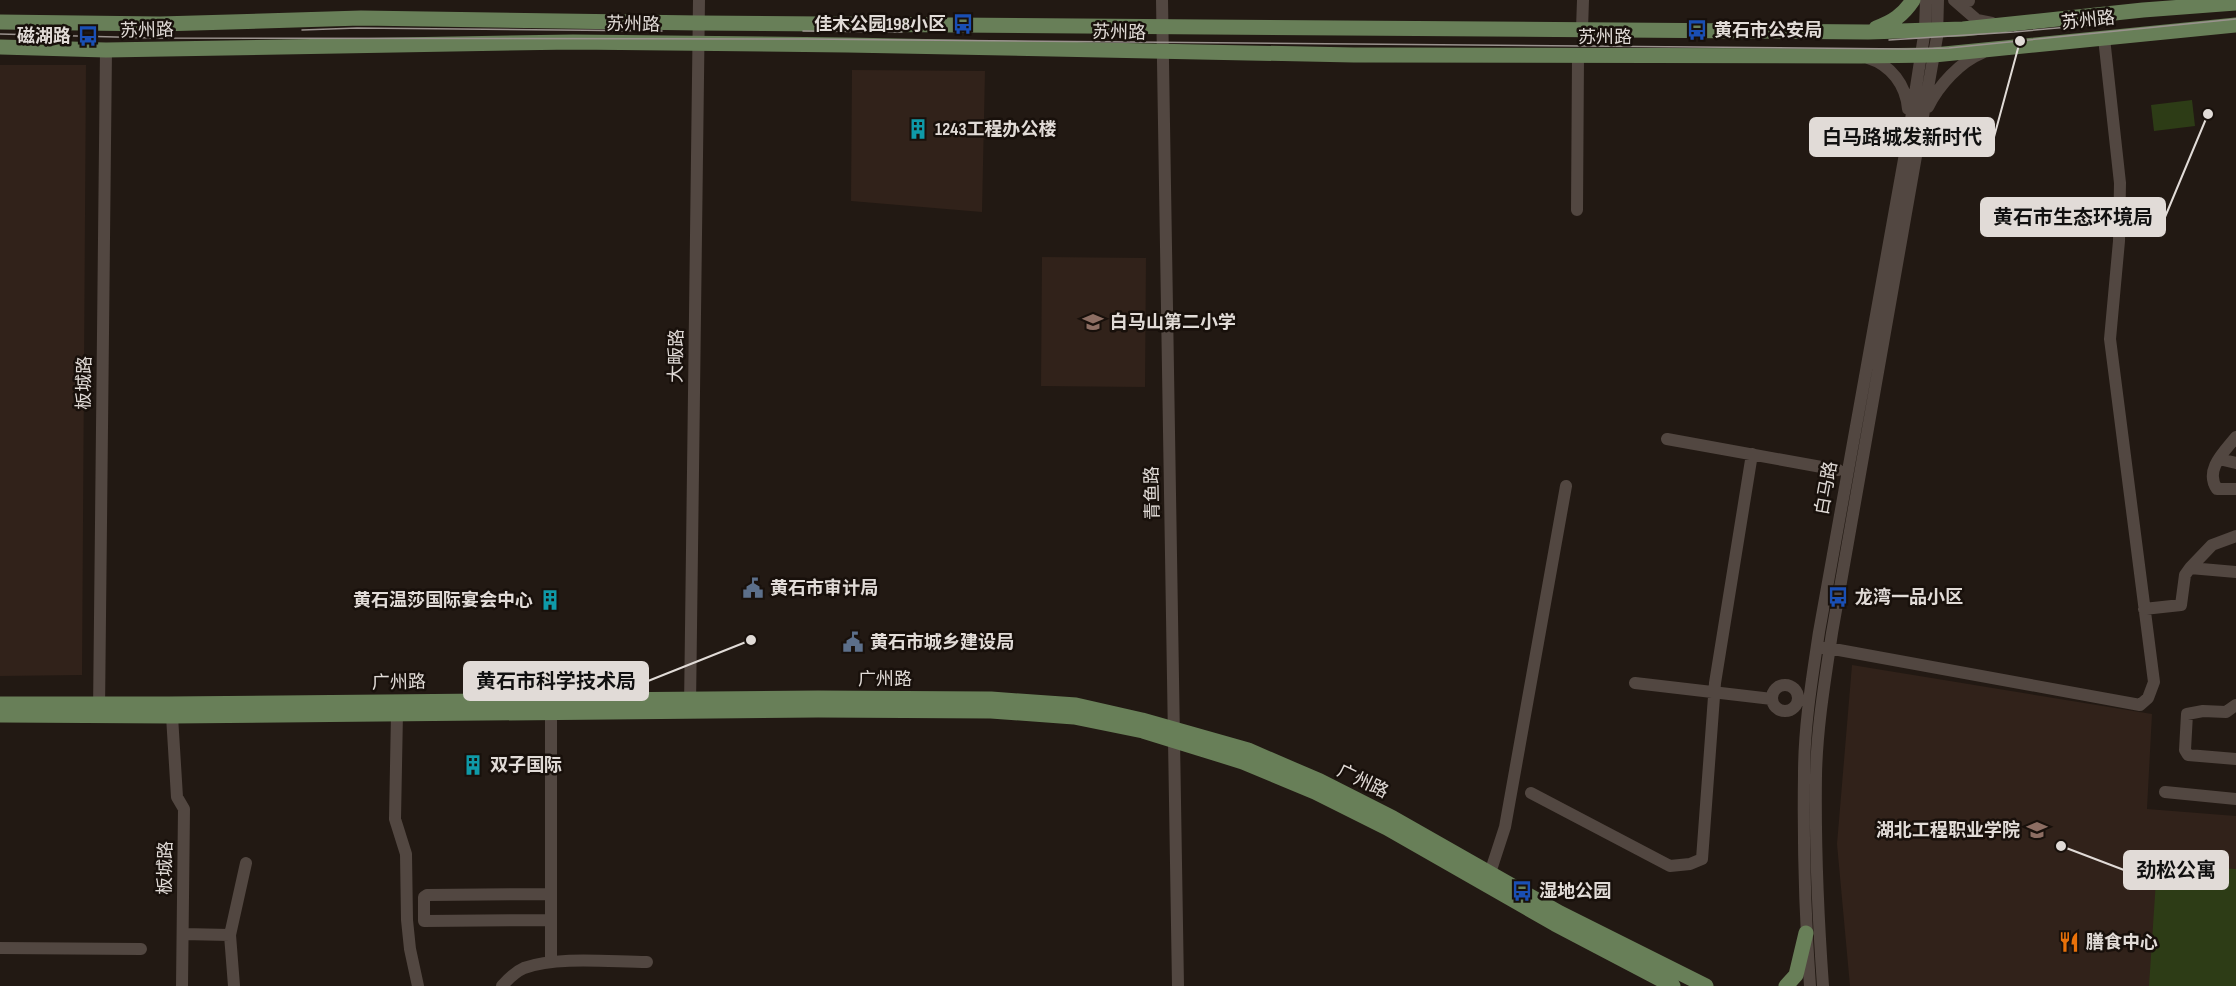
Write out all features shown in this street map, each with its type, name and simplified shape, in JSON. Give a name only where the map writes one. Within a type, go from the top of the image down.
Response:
[{"type":"main road","points":[[1868,32],[1894,21],[1904,13],[1913,0]]},
{"type":"main road","name":"苏州路","points":[[6,22],[160,24],[361,18],[699,23],[1868,32],[1999,25],[2141,5],[2226,2]]},
{"type":"main road","points":[[0,9],[6,22]]},
{"type":"main road","name":"苏州路","points":[[0,47],[106,50],[573,42],[1578,57],[1861,56],[1927,55],[2236,25]]},
{"type":"main road","name":"广州路","points":[[0,704],[172,716],[551,712],[689,705]]},
{"type":"main road","name":"广州路","points":[[0,715],[99,710],[689,705],[818,710],[990,711],[1074,717],[1248,750],[1320,781],[1393,818],[1560,913],[1706,986]]},
{"type":"main road","name":"广州路","points":[[1174,735],[1315,792],[1387,828],[1555,924],[1673,986]]},
{"type":"main road","points":[[1786,986],[1796,975],[1806,933]]},
{"type":"street","name":"大畈路","points":[[689,705],[699,0]]},
{"type":"street","name":"青鱼路","points":[[1162,0],[1178,986]]},
{"type":"street","points":[[1582,29],[1583,0]]},
{"type":"street","name":"白马路","points":[[1926,0],[1932,29]]},
{"type":"street","name":"白马路","points":[[1810,986],[1806,933],[1804,772],[1809,701],[1823,647],[1938,0]]},
{"type":"street","points":[[1954,0],[1977,20],[1999,25]]},
{"type":"street","points":[[1823,647],[2140,705],[2148,698],[2154,682],[2110,339],[2119,241],[2121,183],[2104,38]]},
{"type":"street","points":[[1915,127],[1934,95],[1954,72],[1974,56],[1992,49]]},
{"type":"street","name":"板城路","points":[[99,710],[106,50]]},
{"type":"street","points":[[1861,56],[1878,61],[1889,68],[1904,90],[1915,127]]},
{"type":"street","points":[[1577,210],[1578,57]]},
{"type":"street","points":[[2236,437],[2211,473],[2217,489],[2236,489]]},
{"type":"street","points":[[1668,439],[1838,470]]},
{"type":"street","points":[[1531,793],[1670,866],[1690,864],[1702,859],[1714,692],[1752,454]]},
{"type":"street","points":[[2219,459],[2236,463]]},
{"type":"street","points":[[1490,873],[1505,827],[1566,486]]},
{"type":"street","points":[[2144,609],[2181,605],[2185,575],[2190,568],[2212,545],[2236,536]]},
{"type":"street","points":[[2190,568],[2236,572]]},
{"type":"street","name":"白马路","points":[[1823,647],[1822,702],[1816,774],[1819,934],[1823,986]]},
{"type":"street","points":[[1635,683],[1772,699],[1779,709],[1795,711],[1798,687],[1781,686],[1775,691],[1772,699]]},
{"type":"street","points":[[2236,705],[2226,712],[2203,711],[2187,714],[2185,750],[2188,754],[2236,759]]},
{"type":"street","points":[[551,712],[551,962]]},
{"type":"street","points":[[397,713],[395,819],[406,854],[407,920],[418,986]]},
{"type":"street","name":"板城路","points":[[172,716],[177,797],[184,809],[182,986]]},
{"type":"street","points":[[2165,792],[2236,799]]},
{"type":"street","points":[[234,986],[230,935],[246,863]]},
{"type":"street","points":[[424,921],[424,897],[427,895],[551,894]]},
{"type":"street","points":[[407,920],[551,920]]},
{"type":"street","points":[[183,934],[230,935]]},
{"type":"street","points":[[0,948],[141,949]]},
{"type":"street","points":[[502,986],[510,977],[523,969],[551,962],[647,962]]},
{"type":"shaded area","points":[[0,65],[86,65],[82,675],[0,676]]},
{"type":"shaded area","points":[[852,70],[985,71],[982,212],[851,201]]},
{"type":"shaded area","name":"白马山第二小学","points":[[1042,257],[1146,258],[1145,387],[1041,386]]},
{"type":"shaded area","name":"湖北工程职业学院","points":[[1852,665],[2152,714],[2147,809],[2236,816],[2236,986],[1850,986],[1837,844]]},
{"type":"green space","points":[[2192,100],[2195,126],[2154,131],[2151,105]]},
{"type":"green space","points":[[2157,865],[2236,869],[2236,986],[2149,986]]},
{"type":"tram line","points":[[0,34],[154,38],[805,39],[1906,49],[1949,48],[2236,19]]},
{"type":"tram line","points":[[1889,40],[2113,23]]},
{"type":"tram line","points":[[302,30],[357,28],[662,31]]},
{"type":"tram line","points":[[803,31],[902,32]]},
{"type":"place","name":"佳木公园198小区","points":[[963,24]]},
{"type":"place","name":"黄石市公安局","points":[[1697,30]]},
{"type":"place","name":"磁湖路","points":[[88,36]]},
{"type":"place","name":"白马路城发新时代","points":[[2020,41]]},
{"type":"place","name":"黄石市生态环境局","points":[[2208,114]]},
{"type":"place","name":"1243工程办公楼","points":[[918,129]]},
{"type":"place","name":"白马山第二小学","points":[[1093,322]]},
{"type":"place","name":"黄石市审计局","points":[[753,588]]},
{"type":"place","name":"龙湾一品小区","points":[[1838,597]]},
{"type":"place","name":"黄石温莎国际宴会中心","points":[[550,600]]},
{"type":"place","name":"黄石市科学技术局","points":[[751,640]]},
{"type":"place","name":"黄石市城乡建设局","points":[[853,642]]},
{"type":"place","name":"双子国际","points":[[473,765]]},
{"type":"place","name":"湖北工程职业学院","points":[[2037,830]]},
{"type":"place","name":"劲松公寓","points":[[2061,846]]},
{"type":"place","name":"湿地公园","points":[[1522,891]]},
{"type":"place","name":"膳食中心","points":[[2069,942]]}]
